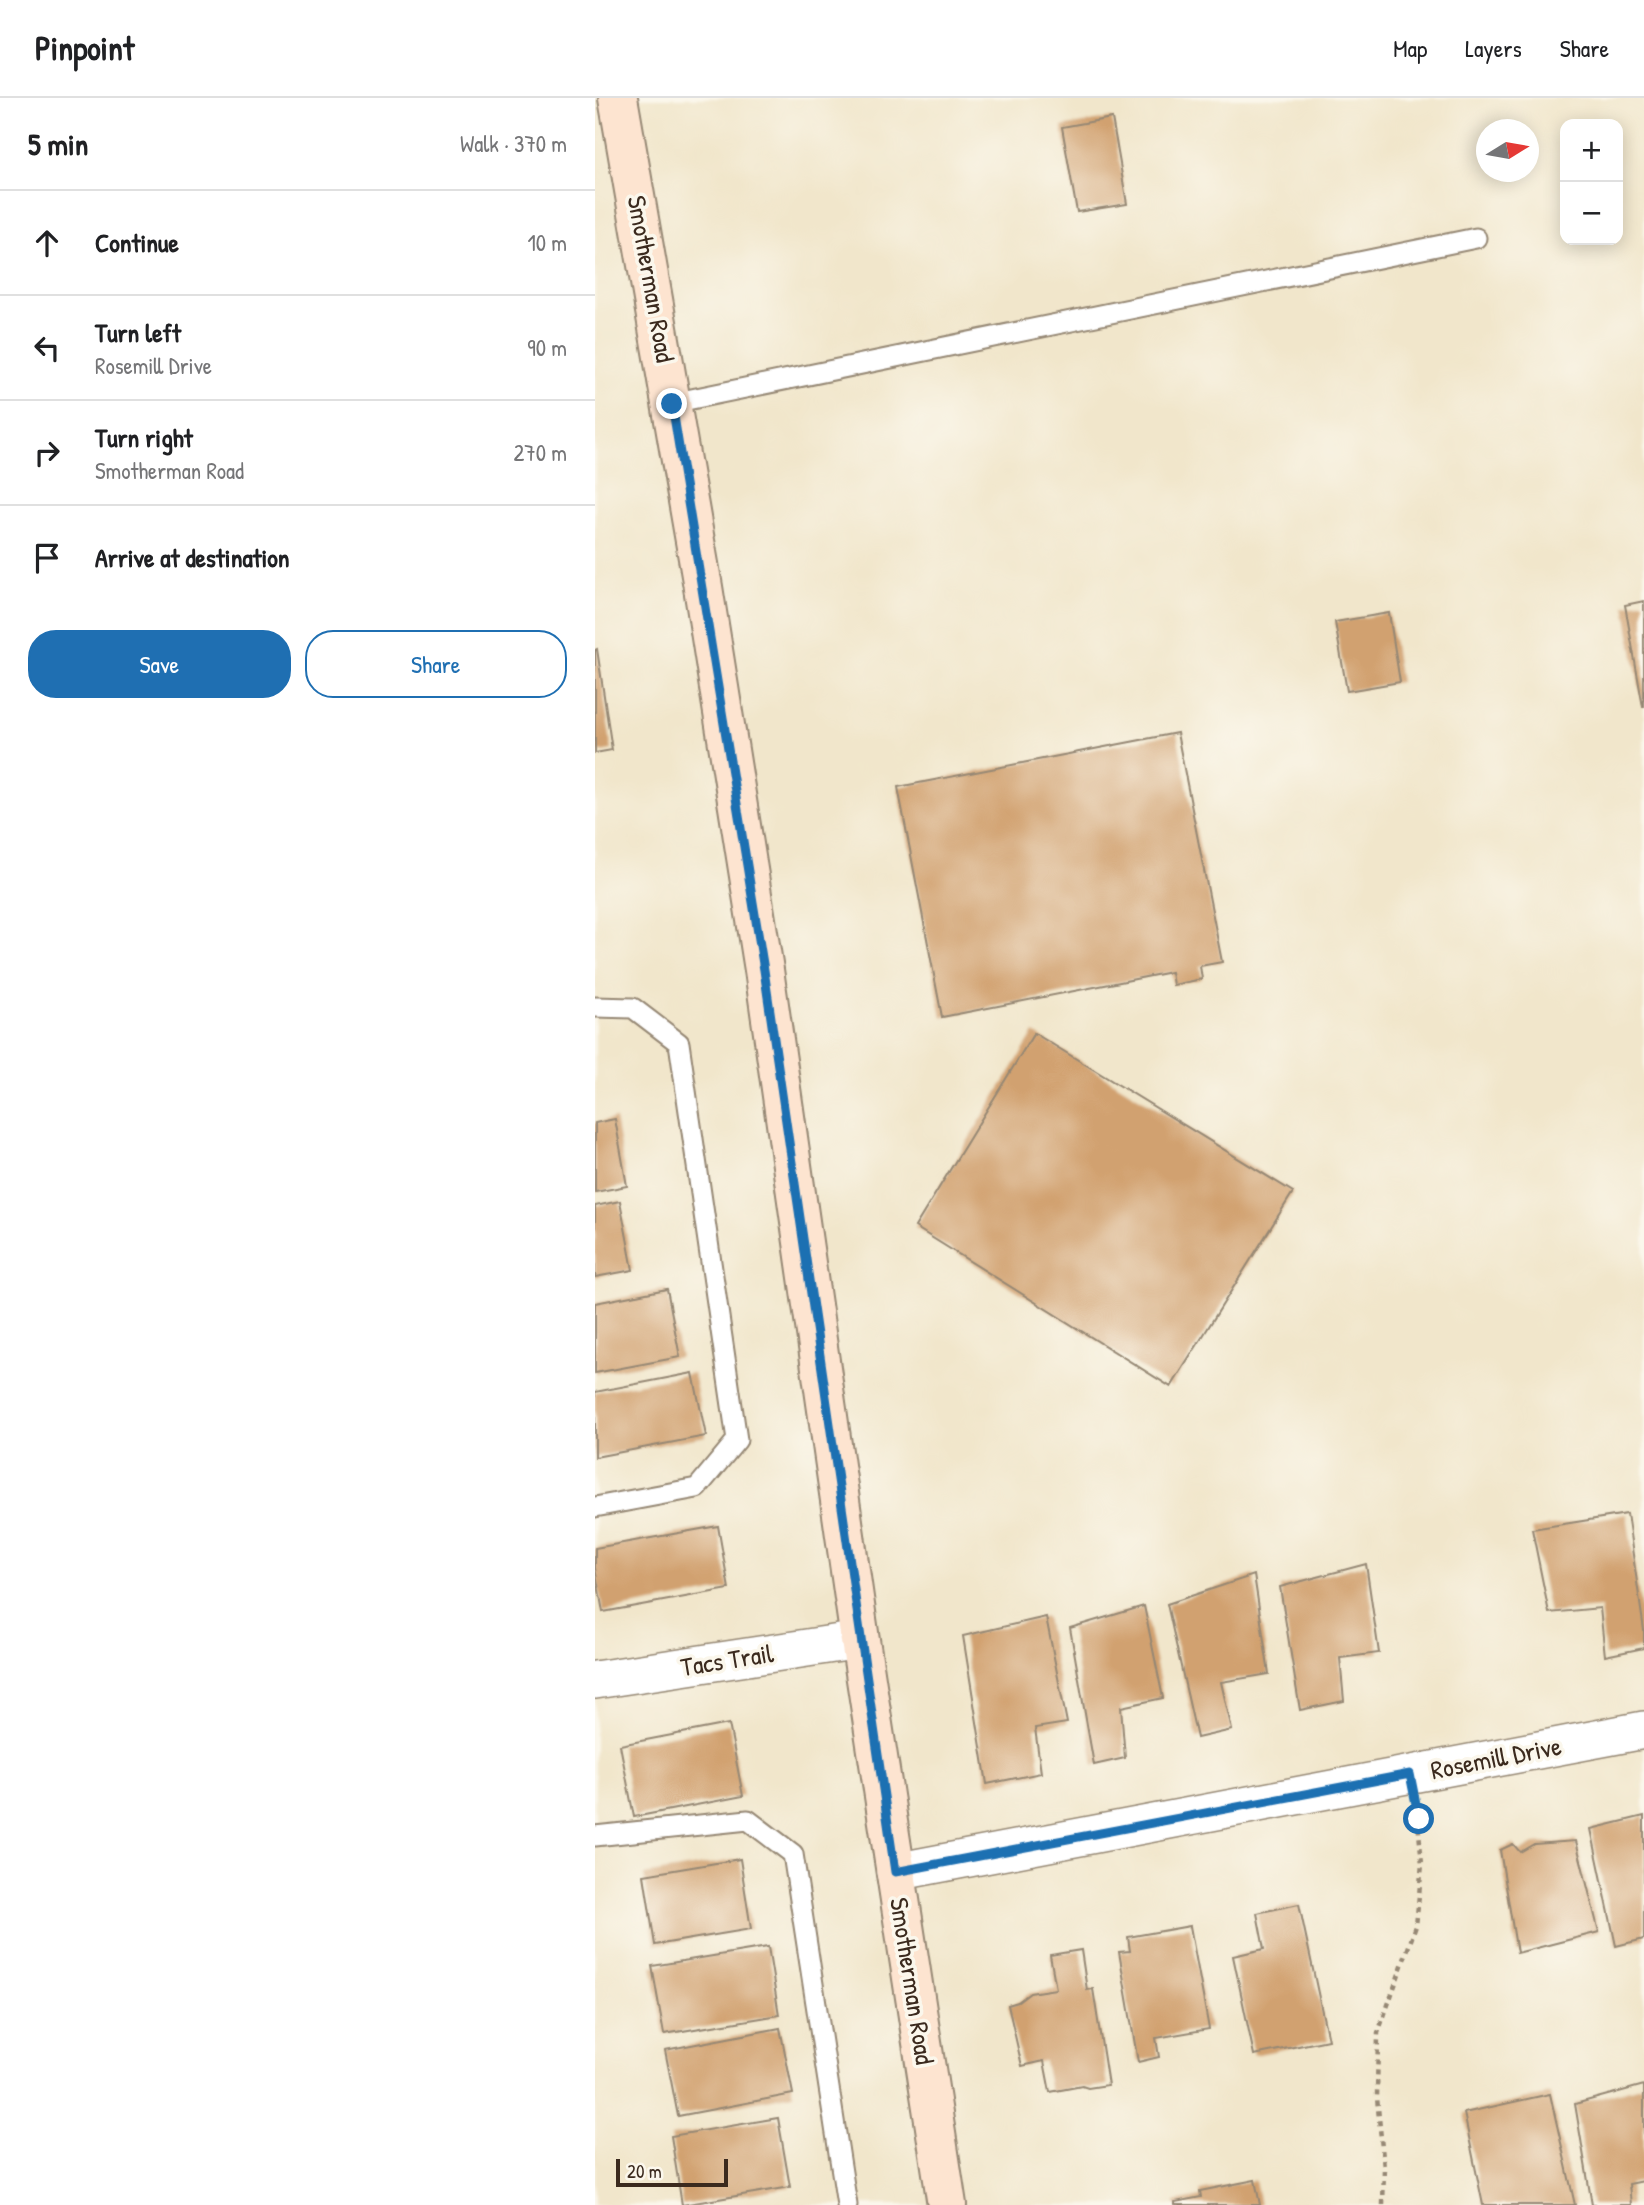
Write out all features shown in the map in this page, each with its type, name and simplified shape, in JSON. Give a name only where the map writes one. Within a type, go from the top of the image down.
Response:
[{"type":"street","name":"Smotherman Road","points":[[618,98],[672,404],[764,970],[860,1640],[947,2205]]},
{"type":"street","name":"Tacs Trail","points":[[595,1680],[860,1640]]},
{"type":"street","name":"Rosemill Drive","points":[[895,1872],[1644,1730]]},
{"type":"lane","points":[[672,404],[1476,238]]},
{"type":"lane","points":[[595,1007],[633,1008],[679,1043],[737,1440],[697,1489],[595,1507]]},
{"type":"lane","points":[[595,1836],[748,1820],[793,1854],[847,2205]]},
{"type":"path","points":[[1383,2205],[1384,2168],[1377,2098],[1378,2033],[1416,1926],[1422,1864],[1419,1819],[1410,1774]]},
{"type":"building","points":[[1112,118],[1127,204],[1077,212],[1062,127]]},
{"type":"building","points":[[1644,601],[1644,707],[1643,707],[1625,605]]},
{"type":"building","points":[[1389,613],[1400,682],[1347,691],[1335,622]]},
{"type":"building","points":[[597,649],[612,750],[595,753],[595,650]]},
{"type":"building","points":[[1177,733],[1222,962],[1200,966],[1202,979],[1173,985],[1171,972],[942,1017],[898,787]]},
{"type":"building","points":[[1034,1033],[1293,1192],[1171,1387],[915,1227]]},
{"type":"building","points":[[615,1119],[627,1186],[595,1192],[595,1123]]},
{"type":"building","points":[[620,1201],[633,1270],[595,1277],[595,1206]]},
{"type":"building","points":[[667,1289],[680,1357],[595,1373],[595,1303]]},
{"type":"building","points":[[693,1373],[706,1436],[595,1457],[595,1392]]},
{"type":"building","points":[[1627,1514],[1644,1630],[1644,1648],[1605,1656],[1600,1608],[1549,1613],[1532,1529]]},
{"type":"building","points":[[718,1526],[729,1589],[603,1612],[595,1568],[595,1548]]},
{"type":"building","points":[[1366,1564],[1379,1653],[1340,1658],[1344,1701],[1300,1710],[1280,1587]]},
{"type":"building","points":[[1254,1575],[1269,1674],[1221,1682],[1232,1730],[1197,1738],[1167,1604]]},
{"type":"building","points":[[1144,1606],[1163,1698],[1121,1707],[1125,1758],[1094,1765],[1070,1628]]},
{"type":"building","points":[[1046,1617],[1067,1723],[1035,1728],[1041,1773],[987,1784],[963,1636]]},
{"type":"building","points":[[729,1724],[743,1796],[634,1817],[620,1745]]},
{"type":"building","points":[[1644,1816],[1644,1939],[1616,1946],[1591,1829]]},
{"type":"building","points":[[1576,1841],[1599,1932],[1517,1953],[1500,1850],[1513,1844],[1520,1852],[1534,1844]]},
{"type":"building","points":[[740,1859],[751,1929],[655,1945],[644,1875]]},
{"type":"building","points":[[1299,1904],[1328,2040],[1254,2055],[1233,1956],[1264,1949],[1257,1913]]},
{"type":"building","points":[[1190,1926],[1209,2029],[1156,2038],[1159,2057],[1138,2062],[1119,1952],[1130,1951],[1128,1937]]},
{"type":"building","points":[[768,1947],[779,2015],[664,2034],[652,1966]]},
{"type":"building","points":[[1081,1950],[1087,1990],[1093,1989],[1108,2085],[1088,2088],[1082,2086],[1050,2092],[1044,2061],[1022,2066],[1008,2005],[1018,2002],[1030,1993],[1056,1989],[1050,1955]]},
{"type":"building","points":[[780,2028],[793,2094],[678,2116],[665,2050]]},
{"type":"building","points":[[1644,2085],[1644,2181],[1629,2184],[1631,2205],[1592,2205],[1575,2104]]},
{"type":"building","points":[[1550,2094],[1575,2205],[1483,2205],[1464,2113]]},
{"type":"building","points":[[778,2118],[790,2187],[682,2205],[671,2136]]},
{"type":"building","points":[[1255,2180],[1260,2205],[1175,2205],[1175,2202],[1201,2197],[1200,2191]]},
{"type":"route","points":[[672,404],[764,970],[895,1872],[1410,1774],[1419,1819]]}]
